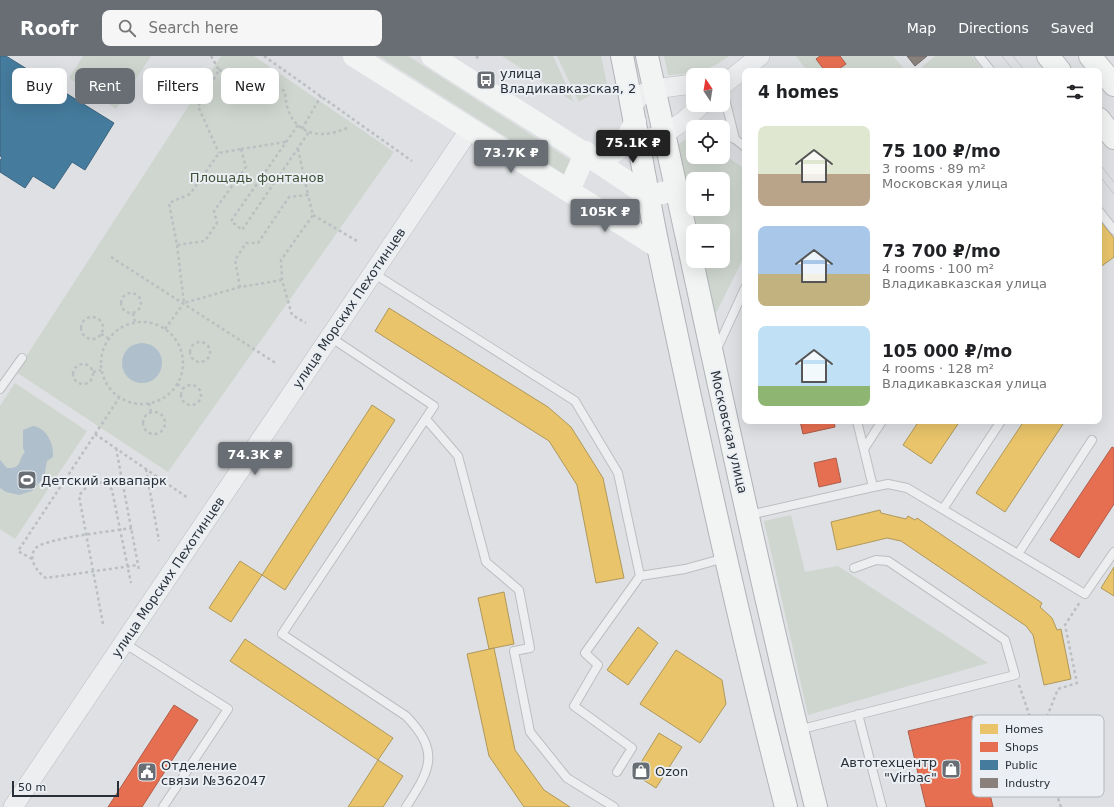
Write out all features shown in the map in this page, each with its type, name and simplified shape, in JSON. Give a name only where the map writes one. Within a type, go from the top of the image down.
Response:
[{"type":"main road","points":[[354,56],[658,246]]},
{"type":"main road","points":[[432,56],[506,104],[591,156],[648,196],[676,190]]},
{"type":"main road","points":[[622,56],[658,246],[726,558],[786,807]]},
{"type":"main road","name":"Московская улица","points":[[647,56],[796,731],[816,807]]},
{"type":"main road","points":[[1048,56],[1058,68]]},
{"type":"main road","points":[[1090,56],[1100,68]]},
{"type":"main road","points":[[1102,71],[1114,86]]},
{"type":"main road","points":[[591,156],[610,155],[623,145],[635,123]]},
{"type":"main road","points":[[1102,123],[1114,138]]},
{"type":"main road","points":[[569,190],[591,156]]},
{"type":"street","points":[[730,72],[753,62]]},
{"type":"street","points":[[730,80],[742,70]]},
{"type":"street","points":[[686,85],[654,89],[642,94],[635,123],[664,134],[685,120],[694,112]]},
{"type":"street","name":"улица Морских Пехотинцев","points":[[13,807],[470,129]]},
{"type":"lane","points":[[979,56],[989,68]]},
{"type":"lane","points":[[728,112],[735,139]]},
{"type":"lane","points":[[730,137],[742,145]]},
{"type":"lane","points":[[1102,215],[1114,230]]},
{"type":"lane","points":[[373,273],[575,401],[618,473],[640,576]]},
{"type":"lane","points":[[713,359],[742,295]]},
{"type":"lane","points":[[330,337],[434,406],[282,634],[406,716],[416,727],[426,742],[429,757],[428,769],[424,781],[406,807]]},
{"type":"lane","points":[[0,389],[22,358]]},
{"type":"lane","points":[[426,419],[458,456],[486,562],[519,590],[530,648],[514,651],[530,732],[567,778],[614,807]]},
{"type":"lane","points":[[858,424],[873,487]]},
{"type":"lane","points":[[864,449],[880,424]]},
{"type":"lane","points":[[943,509],[1000,424]]},
{"type":"lane","points":[[1018,554],[1092,440]]},
{"type":"lane","points":[[748,515],[888,484],[907,488],[1085,594],[1114,552]]},
{"type":"lane","points":[[617,772],[632,748],[574,706],[598,665],[585,652],[640,576],[685,569],[726,558]]},
{"type":"lane","points":[[796,731],[1015,675],[1005,640],[888,561],[876,560],[854,568]]},
{"type":"lane","points":[[124,643],[228,709],[163,807]]},
{"type":"lane","points":[[858,714],[882,807]]},
{"type":"path","points":[[211,56],[220,70],[258,81],[285,91],[286,106],[290,115],[302,129],[309,132],[326,134],[347,128]]},
{"type":"path","points":[[264,56],[412,161]]},
{"type":"path","points":[[219,153],[198,106],[220,70]]},
{"type":"path","points":[[302,129],[321,96]]},
{"type":"path","points":[[298,125],[231,222],[242,230],[309,132]]},
{"type":"path","points":[[184,303],[177,245],[168,203],[190,194],[219,153],[286,142]]},
{"type":"path","points":[[298,148],[313,215],[357,241]]},
{"type":"path","points":[[177,245],[205,241],[217,223],[214,211],[246,167],[241,150]]},
{"type":"path","points":[[240,287],[235,260],[246,243],[258,243],[289,198],[308,195]]},
{"type":"path","points":[[306,323],[292,314],[282,280],[280,260],[313,215]]},
{"type":"path","points":[[111,257],[277,364]]},
{"type":"path","points":[[165,329],[184,303],[240,287],[282,280]]},
{"type":"path","points":[[128,294],[136,294],[141,302],[139,310],[133,313],[126,312],[120,305],[121,300],[128,294]]},
{"type":"path","points":[[133,313],[134,322]]},
{"type":"path","points":[[89,318],[99,320],[103,326],[101,334],[95,339],[87,337],[83,332],[83,323],[89,318]]},
{"type":"path","points":[[134,322],[147,322],[159,325],[165,329],[177,340],[182,354],[183,369],[178,384],[162,399],[149,403],[138,404],[119,397],[108,387],[101,370],[100,362],[102,348],[108,338],[123,326],[134,322]]},
{"type":"path","points":[[101,334],[108,338]]},
{"type":"path","points":[[200,342],[206,344],[209,353],[205,360],[199,361],[192,358],[190,353],[194,344],[200,342]]},
{"type":"path","points":[[182,354],[190,353]]},
{"type":"path","points":[[84,364],[89,366],[93,372],[91,380],[86,383],[79,382],[74,375],[78,366],[84,364]]},
{"type":"path","points":[[93,372],[101,370]]},
{"type":"path","points":[[178,384],[184,389]]},
{"type":"path","points":[[188,385],[197,387],[201,394],[199,402],[190,405],[183,402],[180,395],[184,389],[188,385]]},
{"type":"path","points":[[32,559],[18,550],[119,397]]},
{"type":"path","points":[[149,403],[151,412]]},
{"type":"path","points":[[151,412],[159,413],[165,421],[163,429],[157,433],[149,432],[143,424],[144,419],[151,412]]},
{"type":"path","points":[[95,434],[188,498]]},
{"type":"path","points":[[116,448],[139,570]]},
{"type":"path","points":[[146,469],[159,540]]},
{"type":"path","points":[[103,624],[79,496],[83,489],[101,482],[110,486],[131,583]]},
{"type":"path","points":[[132,528],[51,541],[37,546],[33,551],[32,559],[38,572],[46,578],[138,565]]},
{"type":"path","points":[[1048,715],[1058,689],[1077,683],[1065,625],[1085,594]]},
{"type":"path","points":[[1015,675],[1029,715]]},
{"type":"path","points":[[1058,797],[1061,807]]},
{"type":"green space","points":[[83,56],[151,56],[135,80],[135,68],[75,68]]},
{"type":"green space","name":"Площадь фонтанов","points":[[221,56],[254,56],[272,68],[221,68],[221,104],[279,104],[279,73],[394,152],[168,472],[16,372],[190,104],[213,104],[213,68]]},
{"type":"green space","points":[[379,56],[408,56],[575,163],[567,176]]},
{"type":"green space","points":[[502,56],[553,56],[574,102]]},
{"type":"green space","points":[[557,56],[601,56],[607,84],[579,102]]},
{"type":"green space","points":[[664,56],[729,56],[708,68],[686,68],[686,74],[668,75]]},
{"type":"green space","points":[[796,56],[893,56],[903,68],[805,68]]},
{"type":"green space","points":[[935,56],[972,56],[982,68],[921,68]]},
{"type":"green space","points":[[75,69],[75,82],[69,78]]},
{"type":"green space","points":[[108,104],[119,104],[116,109]]},
{"type":"green space","points":[[686,139],[686,164],[730,164],[730,159],[742,167],[742,261],[714,317],[704,268],[730,268],[730,224],[693,224],[692,216],[730,216],[730,172],[686,172],[686,191],[676,146]]},
{"type":"green space","name":"Детский аквапарк","points":[[15,383],[87,431],[15,539],[0,529],[0,406]]},
{"type":"green space","points":[[791,515],[805,572],[838,566],[988,663],[808,715],[764,521]]},
{"type":"water","points":[[142,343],[150,345],[156,349],[160,355],[162,363],[160,371],[156,377],[150,381],[142,383],[134,381],[128,377],[124,371],[122,363],[124,355],[128,349],[134,345]]},
{"type":"water","points":[[33,426],[38,427],[49,437],[53,457],[47,461],[44,477],[32,491],[19,495],[6,492],[0,488],[0,460],[7,468],[16,467],[18,465],[25,452],[23,448],[23,430]]},
{"type":"building: Homes","points":[[1102,223],[1114,238],[1114,257],[1102,266]]},
{"type":"building: Homes","points":[[389,308],[548,407],[571,427],[603,478],[624,578],[596,583],[577,485],[549,441],[375,331]]},
{"type":"building: Homes","points":[[372,405],[395,420],[285,590],[262,575]]},
{"type":"building: Homes","points":[[917,424],[958,424],[931,464],[903,445]]},
{"type":"building: Homes","points":[[1022,424],[1063,424],[1005,512],[976,493]]},
{"type":"building: Homes","points":[[880,510],[881,513],[906,519],[908,516],[915,520],[917,518],[1042,603],[1040,607],[1052,618],[1057,630],[1061,629],[1071,679],[1044,685],[1033,635],[1026,626],[901,541],[887,538],[837,550],[831,522]]},
{"type":"building: Homes","points":[[240,561],[262,575],[231,622],[209,608]]},
{"type":"building: Homes","points":[[1114,567],[1114,596],[1101,588]]},
{"type":"building: Homes","points":[[504,592],[514,644],[489,649],[478,598]]},
{"type":"building: Homes","points":[[638,627],[658,643],[628,685],[607,670]]},
{"type":"building: Homes","points":[[245,639],[393,738],[378,760],[230,661]]},
{"type":"building: Homes","points":[[494,648],[515,750],[544,790],[570,807],[524,807],[489,756],[467,654]]},
{"type":"building: Homes","points":[[676,650],[722,680],[726,704],[700,743],[640,704]]},
{"type":"building: Homes","points":[[659,733],[682,747],[656,788],[634,774]]},
{"type":"building: Homes","points":[[378,760],[403,776],[383,807],[348,807]]},
{"type":"building: Shops","points":[[820,56],[840,56],[846,64],[840,68],[823,68],[816,59]]},
{"type":"building: Shops","points":[[801,424],[834,424],[835,427],[803,434]]},
{"type":"building: Shops","points":[[1112,447],[1114,448],[1114,504],[1079,558],[1050,540]]},
{"type":"building: Shops","points":[[836,458],[841,482],[819,487],[814,463]]},
{"type":"building: Shops","points":[[174,705],[198,720],[142,807],[108,807]]},
{"type":"building: Shops","name":"Автотехцентр \"Virbac\"","points":[[972,716],[972,797],[991,797],[993,807],[926,807],[908,731]]},
{"type":"building: Public","points":[[0,56],[6,56],[25,68],[12,68],[12,104],[67,104],[67,94],[75,99],[75,104],[83,104],[114,123],[85,170],[72,162],[54,189],[33,176],[25,188],[0,172],[0,161],[2,157],[0,156]]},
{"type":"building: Industry","points":[[907,56],[927,56],[915,66]]},
{"type":"tram line","points":[[1002,56],[1012,68]]},
{"type":"tram line","points":[[1013,56],[1023,68]]},
{"type":"tram line","points":[[1102,167],[1114,182]]},
{"type":"tram line","points":[[1102,179],[1114,194]]},
{"type":"place","name":"улица Владикавказская, 2","points":[[486,80]]},
{"type":"place","name":"Детский аквапарк","points":[[27,480]]},
{"type":"place","name":"Автотехцентр \"Virbac\"","points":[[951,769]]},
{"type":"place","name":"Ozon","points":[[641,771]]},
{"type":"place","name":"Отделение связи №362047","points":[[147,772]]}]
